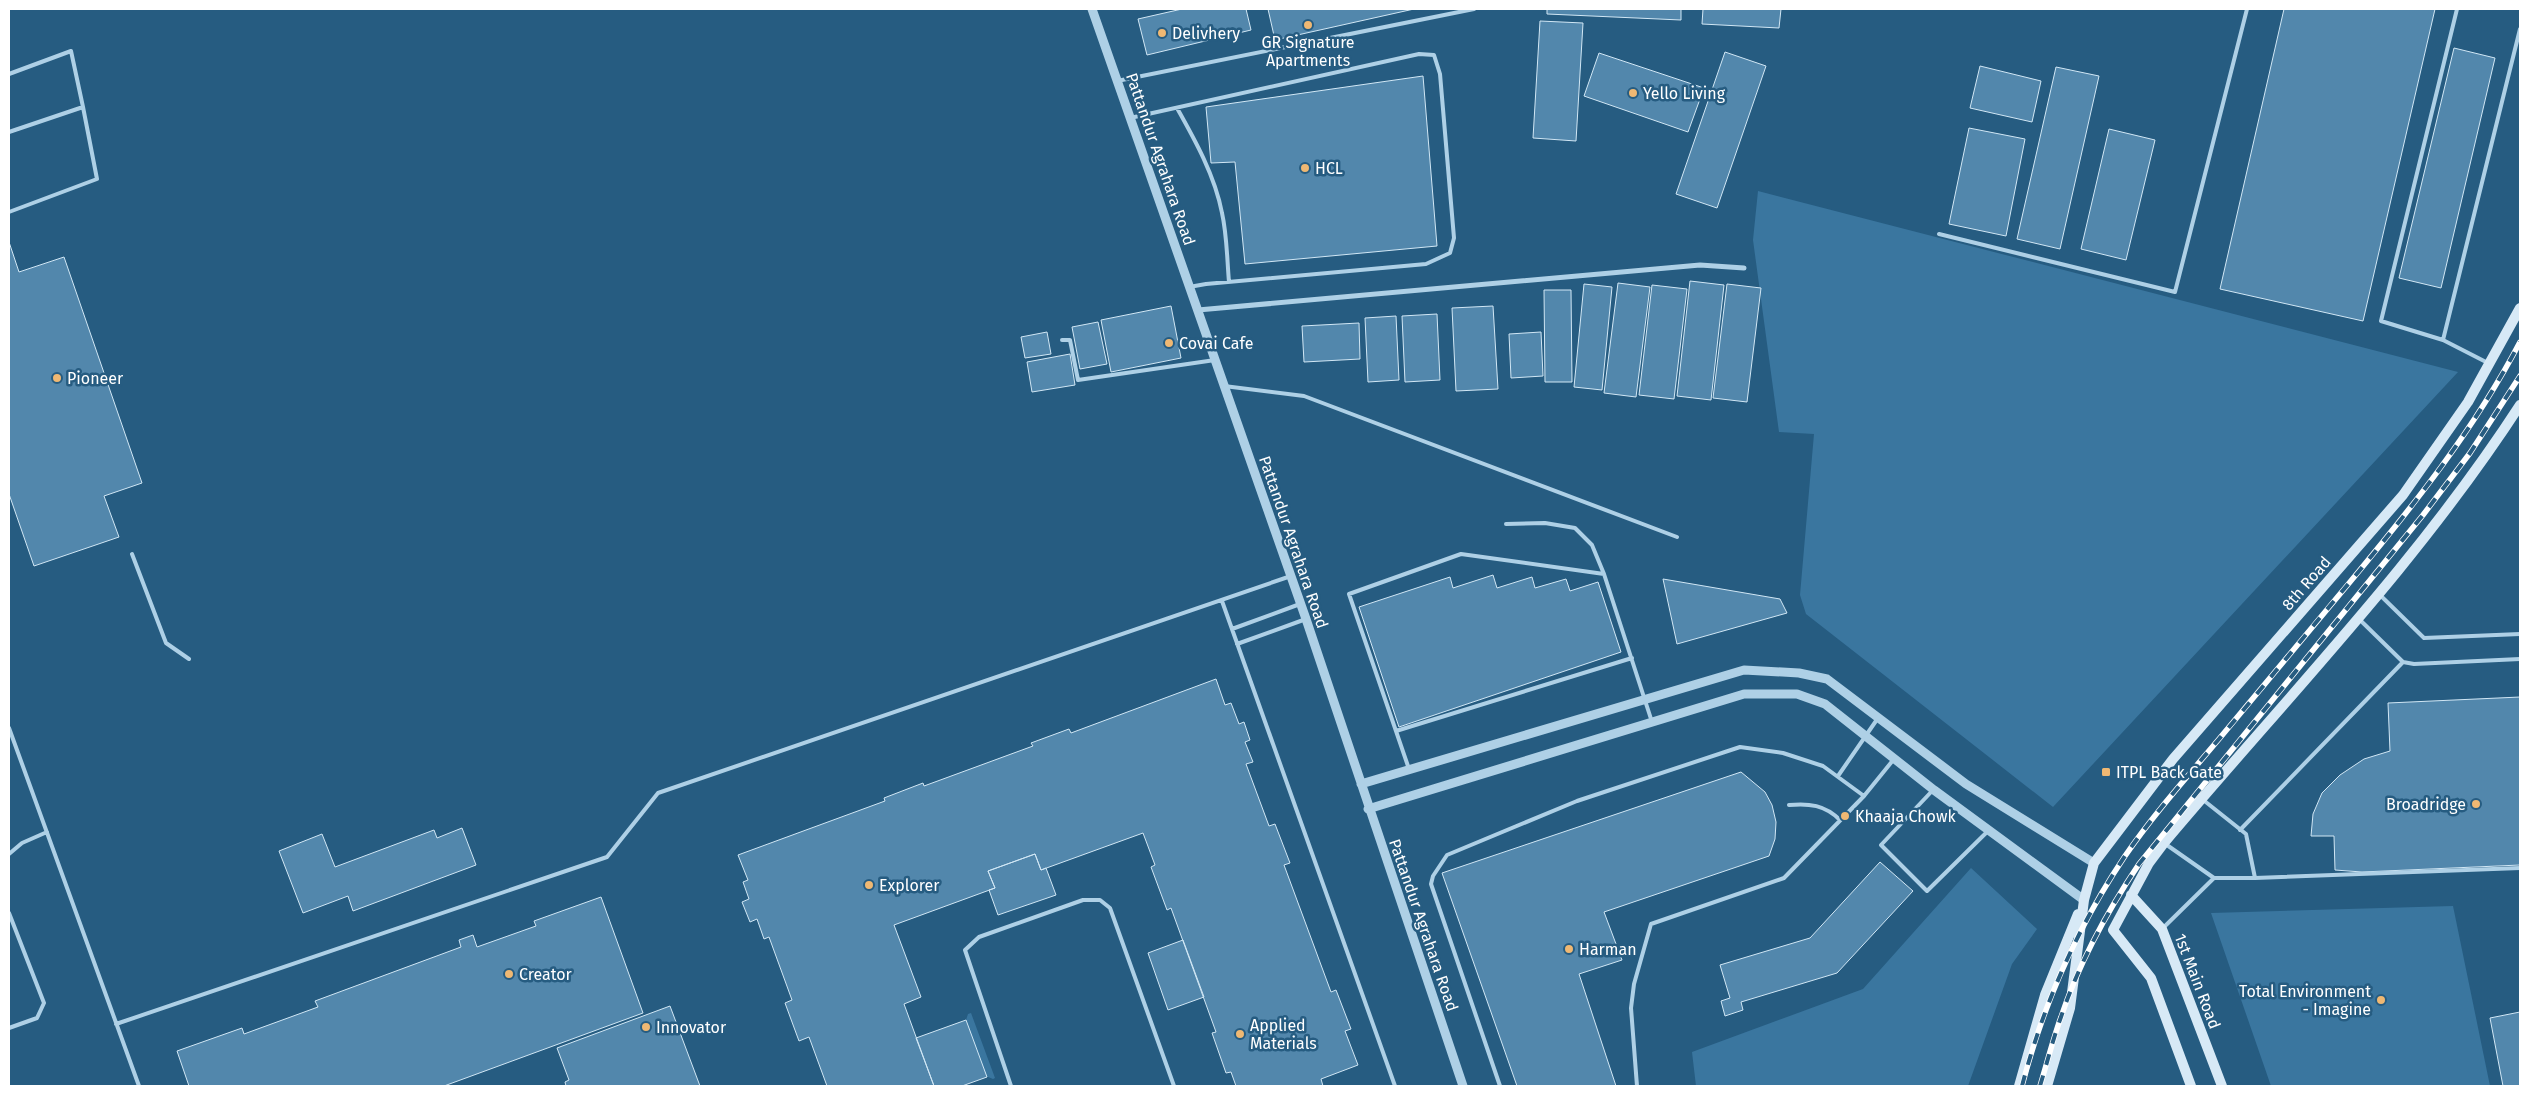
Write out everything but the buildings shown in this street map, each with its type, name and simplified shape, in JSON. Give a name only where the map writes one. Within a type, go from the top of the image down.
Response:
[{"type":"main road","name":"8th Road","points":[[2094,863],[2173,759],[2403,495],[2448,434],[2491,365],[2520,308]]},
{"type":"main road","points":[[2191,1086],[2151,978],[2112,930],[2130,895],[2164,843],[2380,595],[2488,454],[2520,405]]},
{"type":"main road","points":[[2019,1086],[2045,995],[2084,900],[2094,863]]},
{"type":"main road","name":"1st Main Road","points":[[2130,895],[2162,929],[2222,1086]]},
{"type":"main road","points":[[2047,1086],[2070,1008],[2084,900]]},
{"type":"street","name":"Pattandur Agrahara Road","points":[[1092,9],[1306,619],[1463,1086]]},
{"type":"street","points":[[1198,310],[1700,265],[1744,268]]},
{"type":"street","points":[[1361,784],[1744,670],[1799,673],[1827,679],[1966,784],[2094,863]]},
{"type":"street","points":[[1368,808],[1744,694],[1797,694],[1825,704],[1934,790],[2084,900]]},
{"type":"lane","points":[[1117,81],[1474,9]]},
{"type":"lane","points":[[1939,234],[2176,292],[2247,9]]},
{"type":"lane","points":[[2457,9],[2381,321],[2443,340],[2491,365]]},
{"type":"lane","points":[[2443,340],[2520,29]]},
{"type":"lane","points":[[9,74],[71,51],[97,179],[9,212]]},
{"type":"lane","points":[[1130,118],[1419,54],[1434,55],[1440,74],[1454,238],[1450,254],[1426,264],[1189,287]]},
{"type":"lane","points":[[9,132],[83,106]]},
{"type":"lane","points":[[1177,108],[1215,187],[1223,213],[1229,282]]},
{"type":"lane","points":[[1062,340],[1070,340],[1078,380],[1215,360]]},
{"type":"lane","points":[[1224,386],[1304,396],[1677,537]]},
{"type":"lane","points":[[1506,524],[1545,523],[1575,528],[1592,545],[1604,574],[1652,722]]},
{"type":"lane","points":[[132,554],[166,643],[189,659]]},
{"type":"lane","points":[[1408,769],[1349,594],[1461,554],[1604,574]]},
{"type":"lane","points":[[116,1024],[607,857],[658,793],[1291,576]]},
{"type":"lane","points":[[2380,595],[2424,638],[2520,634]]},
{"type":"lane","points":[[1222,601],[1395,1086]]},
{"type":"lane","points":[[1232,629],[1300,604]]},
{"type":"lane","points":[[1238,644],[1306,619]]},
{"type":"lane","points":[[2359,619],[2403,662],[2414,664],[2520,659]]},
{"type":"lane","points":[[1396,731],[1632,658]]},
{"type":"lane","points":[[2240,830],[2403,662]]},
{"type":"lane","points":[[1838,776],[1878,717]]},
{"type":"lane","points":[[9,728],[139,1086]]},
{"type":"lane","points":[[9,748],[15,746]]},
{"type":"lane","points":[[1500,1086],[1431,884],[1433,876],[1447,855],[1578,801],[1740,747],[1783,753],[1823,766],[1864,796]]},
{"type":"lane","points":[[1637,1086],[1631,1008],[1634,984],[1651,924],[1784,878],[1864,796],[1894,759]]},
{"type":"lane","points":[[1934,790],[1881,845],[1928,891],[1989,830]]},
{"type":"lane","points":[[2201,799],[2246,834],[2255,878]]},
{"type":"lane","points":[[1789,804],[1822,807],[1830,810],[1840,820]]},
{"type":"lane","points":[[9,854],[22,843],[47,832]]},
{"type":"lane","points":[[2164,843],[2214,878],[2520,868]]},
{"type":"lane","points":[[2162,929],[2214,878]]},
{"type":"lane","points":[[1012,1086],[965,950],[980,937],[1083,900],[1100,900],[1110,908],[1174,1086]]},
{"type":"lane","points":[[9,913],[44,1003],[37,1018],[9,1028]]},
{"type":"shaded area","points":[[1758,191],[2458,372],[2053,807],[1806,614],[1800,595],[1814,434],[1779,432],[1753,240]]},
{"type":"shaded area","points":[[1971,868],[2037,929],[2012,964],[1968,1086],[1696,1086],[1692,1052],[1863,989]]},
{"type":"shaded area","name":"Total Environment - Imagine","points":[[2453,906],[2490,1086],[2271,1086],[2211,913]]},
{"type":"shaded area","points":[[971,1013],[995,1078],[993,1079],[981,1074],[963,1029],[968,1014]]},
{"type":"railway","points":[[2022,1086],[2051,996],[2077,938],[2125,856],[2170,796],[2397,525],[2463,437],[2520,342]]},
{"type":"railway","points":[[2040,1086],[2058,1025],[2076,977],[2105,918],[2139,864],[2423,515],[2470,453],[2520,376]]},
{"type":"place","name":"GR Signature Apartments","points":[[1308,25]]},
{"type":"place","name":"Delivhery","points":[[1162,33]]},
{"type":"place","name":"Yello Living","points":[[1633,93]]},
{"type":"place","name":"HCL","points":[[1305,168]]},
{"type":"place","name":"Covai Cafe","points":[[1169,343]]},
{"type":"place","name":"Pioneer","points":[[57,378]]},
{"type":"place","name":"ITPL Back Gate","points":[[2106,772]]},
{"type":"place","name":"Broadridge","points":[[2476,804]]},
{"type":"place","name":"Khaaja Chowk","points":[[1845,816]]},
{"type":"place","name":"Explorer","points":[[869,885]]},
{"type":"place","name":"Harman","points":[[1569,949]]},
{"type":"place","name":"Creator","points":[[509,974]]},
{"type":"place","name":"Total Environment - Imagine","points":[[2381,1000]]},
{"type":"place","name":"Innovator","points":[[646,1027]]},
{"type":"place","name":"Applied Materials","points":[[1240,1034]]}]
